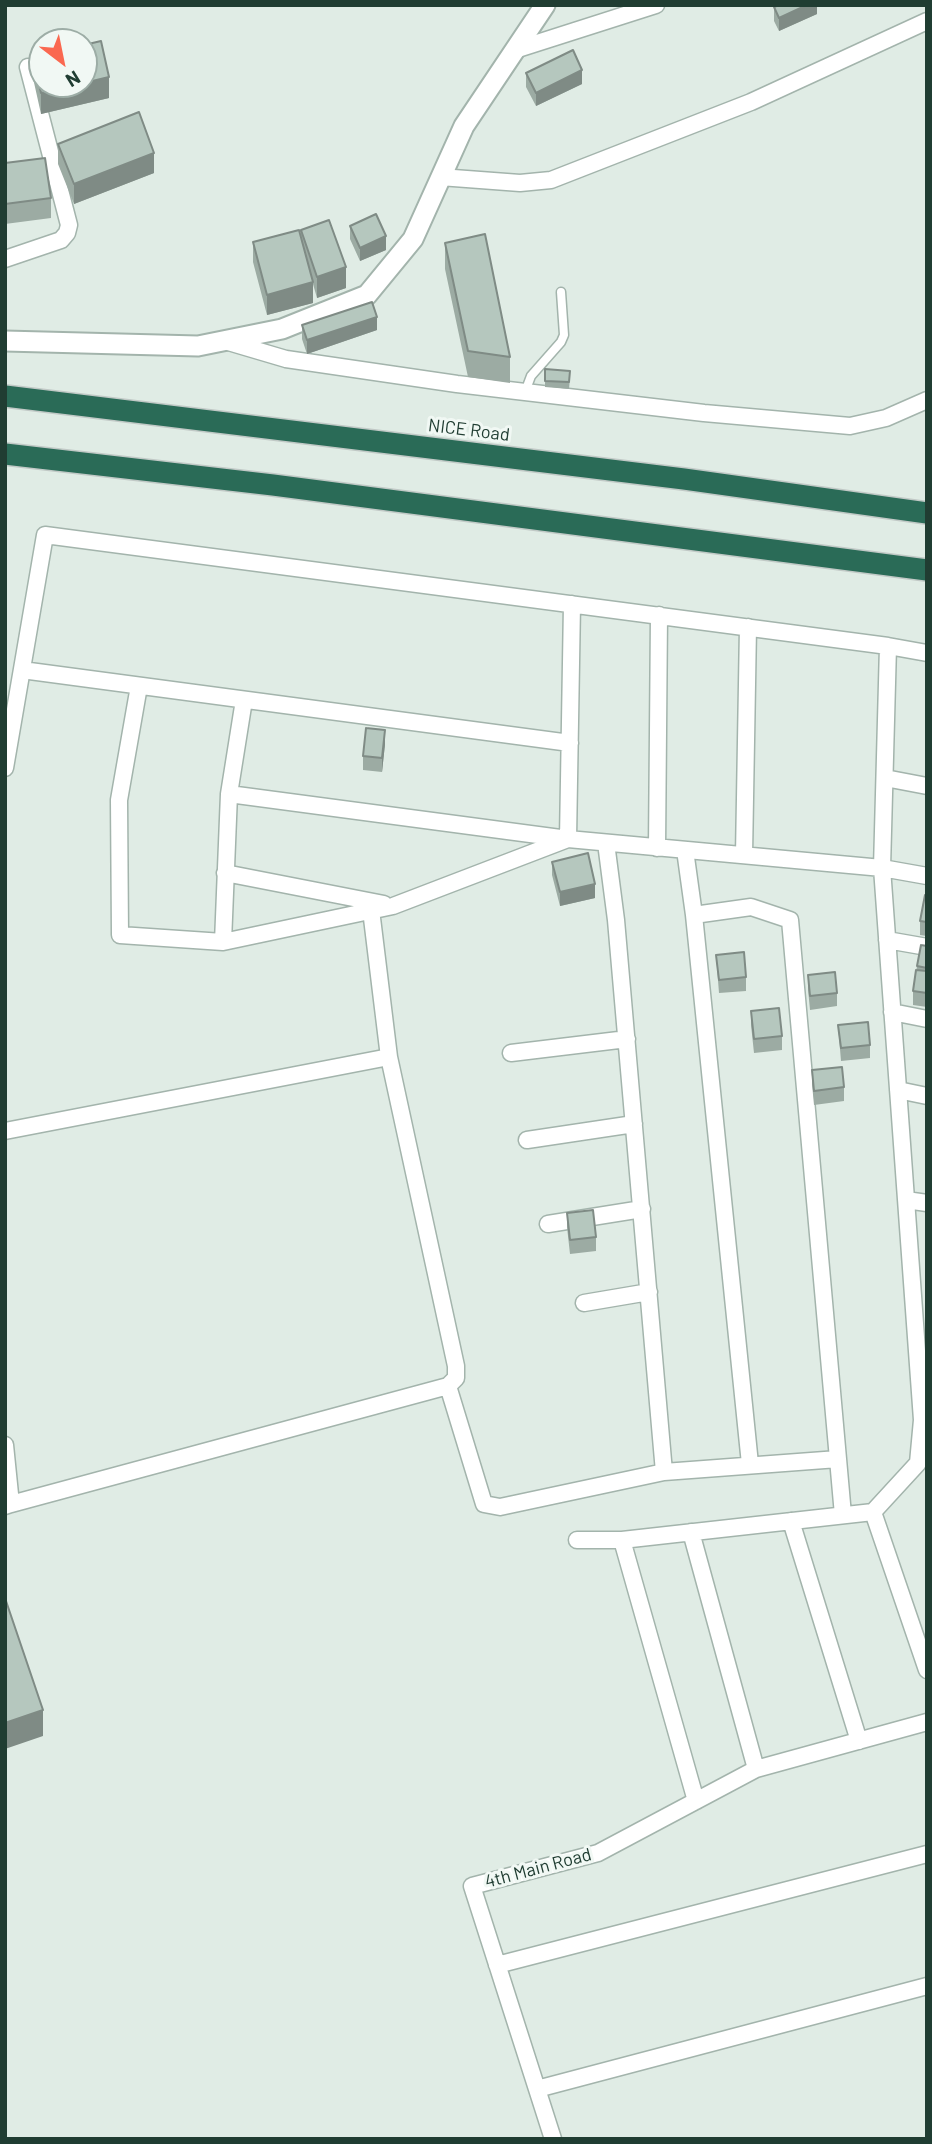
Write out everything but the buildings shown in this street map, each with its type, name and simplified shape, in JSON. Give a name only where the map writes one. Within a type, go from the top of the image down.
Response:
[{"type":"highway","name":"NICE Road","points":[[5,396],[684,479],[927,513]]},
{"type":"highway","points":[[5,454],[273,485],[927,570]]},
{"type":"street","points":[[5,341],[198,346],[282,329],[367,295],[413,239],[464,126],[545,5]]},
{"type":"street","points":[[515,50],[656,5]]},
{"type":"street","points":[[440,177],[520,183],[551,180],[751,102],[927,21]]},
{"type":"street","points":[[5,259],[61,240],[69,225],[36,98]]},
{"type":"street","points":[[225,341],[286,359],[524,392],[704,413],[850,426],[886,418],[927,400]]},
{"type":"street","points":[[5,768],[7,742],[45,535],[659,615],[927,653]]},
{"type":"street","points":[[568,839],[572,604]]},
{"type":"street","points":[[657,848],[659,615]]},
{"type":"street","points":[[744,855],[748,627]]},
{"type":"street","points":[[577,1540],[622,1539],[873,1512],[918,1463],[924,1420],[920,1307],[906,1200],[882,868],[888,646]]},
{"type":"street","points":[[22,670],[570,743]]},
{"type":"street","points":[[139,686],[119,800],[121,935],[223,942],[393,906],[568,839]]},
{"type":"street","points":[[223,942],[229,794],[244,700]]},
{"type":"street","points":[[884,778],[927,786]]},
{"type":"street","points":[[229,794],[568,839],[882,868],[927,876]]},
{"type":"street","points":[[606,843],[617,920],[664,1472]]},
{"type":"street","points":[[685,850],[694,915],[750,1464]]},
{"type":"street","points":[[225,873],[393,906]]},
{"type":"street","points":[[694,915],[751,907],[790,920],[843,1515]]},
{"type":"street","points":[[5,1445],[8,1505],[448,1386],[456,1378],[456,1366],[389,1057],[371,910]]},
{"type":"street","points":[[887,940],[927,947]]},
{"type":"street","points":[[892,1012],[927,1019]]},
{"type":"street","points":[[511,1053],[627,1039]]},
{"type":"street","points":[[5,1131],[389,1057]]},
{"type":"street","points":[[898,1090],[927,1096]]},
{"type":"street","points":[[527,1140],[634,1124]]},
{"type":"street","points":[[906,1200],[927,1203]]},
{"type":"street","points":[[548,1224],[642,1209]]},
{"type":"street","points":[[584,1303],[649,1292]]},
{"type":"street","points":[[448,1386],[484,1504],[500,1507],[664,1472],[838,1459]]},
{"type":"street","points":[[873,1512],[927,1670]]},
{"type":"street","points":[[791,1521],[859,1741]]},
{"type":"street","points":[[691,1532],[756,1769]]},
{"type":"street","points":[[622,1539],[696,1801]]},
{"type":"street","name":"4th Main Road","points":[[553,2139],[472,1886],[598,1853],[756,1769],[927,1722]]},
{"type":"street","points":[[497,1965],[927,1854]]},
{"type":"street","points":[[537,2089],[927,1986]]},
{"type":"lane","points":[[524,392],[531,376],[564,335],[561,292]]}]
